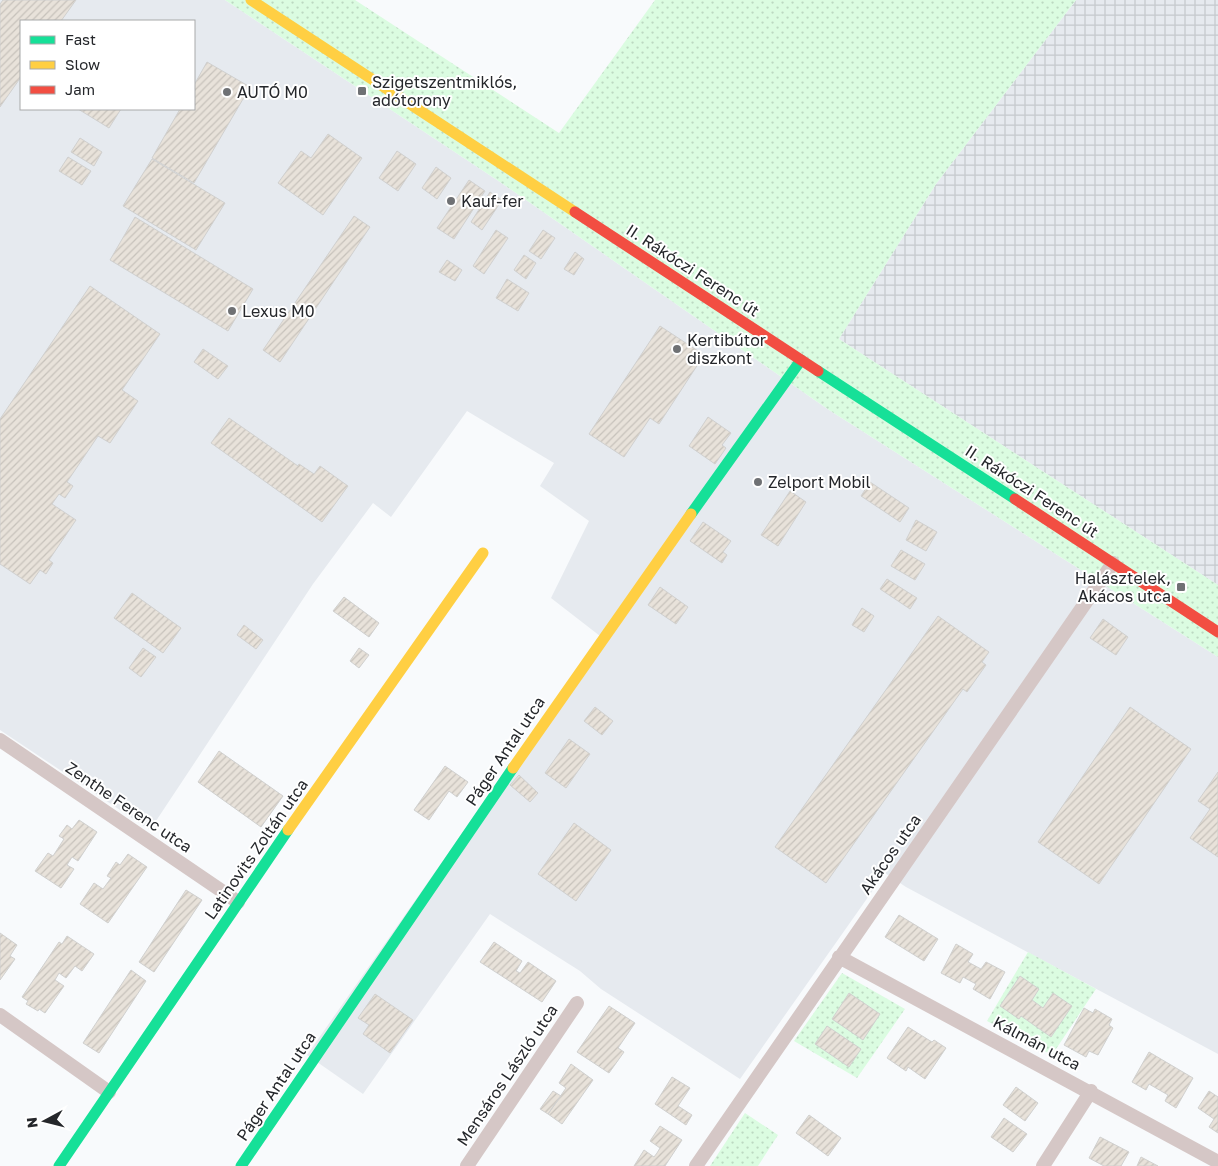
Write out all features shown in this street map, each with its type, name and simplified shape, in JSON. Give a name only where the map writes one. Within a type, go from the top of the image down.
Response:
[{"type":"street","name":"II. Rákóczi Ferenc út","points":[[251,0],[1218,632]]},
{"type":"street","name":"Páger Antal utca","points":[[241,1166],[550,714],[801,360]]},
{"type":"street","name":"Latinovits Zoltán utca","points":[[59,1166],[238,902],[483,553]]},
{"type":"street","name":"Akácos utca","points":[[696,1166],[1113,563]]},
{"type":"street","name":"Zenthe Ferenc utca","points":[[0,740],[238,902]]},
{"type":"street","name":"Kálmán utca","points":[[839,957],[1092,1092],[1218,1162]]},
{"type":"street","name":"Mensáros László utca","points":[[467,1166],[577,1004]]},
{"type":"street","points":[[0,1015],[109,1092]]},
{"type":"street","points":[[1043,1166],[1092,1092]]},
{"type":"shaded area","points":[[0,0],[225,0],[497,180],[829,410],[1218,657],[1218,1054],[906,887],[885,873],[740,1079],[601,989],[580,971],[490,914],[363,1094],[307,1055],[600,636],[551,598],[589,521],[540,486],[554,463],[467,411],[391,517],[373,503],[313,584],[150,830],[0,730]]},
{"type":"shaded area","points":[[1076,0],[1218,0],[1218,585],[839,339],[936,184]]},
{"type":"green space","points":[[225,0],[355,0],[559,133],[655,0],[1076,0],[936,184],[839,339],[1218,585],[1218,657],[829,410],[497,180]]},
{"type":"green space","points":[[1028,952],[1096,989],[1052,1055],[987,1021]]},
{"type":"green space","points":[[842,973],[905,1009],[857,1078],[794,1041]]},
{"type":"green space","points":[[745,1113],[778,1135],[758,1166],[710,1166]]},
{"type":"building","points":[[3,0],[76,0],[62,20],[20,20],[20,78],[0,107],[0,4]]},
{"type":"building","points":[[207,62],[250,87],[194,183],[152,158],[179,110],[195,110],[195,83]]},
{"type":"building","points":[[80,110],[120,110],[109,128]]},
{"type":"building","points":[[328,134],[362,158],[323,215],[278,183],[301,151],[311,158]]},
{"type":"building","points":[[80,138],[102,152],[94,166],[71,152]]},
{"type":"building","points":[[397,151],[416,164],[398,191],[379,178]]},
{"type":"building","points":[[68,157],[91,171],[82,185],[59,171]]},
{"type":"building","points":[[152,159],[225,203],[196,250],[123,206]]},
{"type":"building","points":[[436,167],[451,178],[437,199],[422,188]]},
{"type":"building","points":[[469,180],[485,191],[454,239],[437,228]]},
{"type":"building","points":[[490,192],[502,200],[482,230],[471,222]]},
{"type":"building","points":[[354,216],[370,227],[280,362],[263,350]]},
{"type":"building","points":[[135,217],[253,289],[228,331],[110,260]]},
{"type":"building","points":[[496,230],[508,238],[484,274],[473,266]]},
{"type":"building","points":[[543,230],[555,238],[541,259],[529,251]]},
{"type":"building","points":[[575,252],[584,259],[574,275],[564,269]]},
{"type":"building","points":[[524,255],[536,263],[526,279],[514,270]]},
{"type":"building","points":[[447,260],[462,270],[455,281],[439,272]]},
{"type":"building","points":[[507,279],[529,293],[518,311],[496,298]]},
{"type":"building","points":[[90,286],[160,334],[122,390],[138,401],[110,443],[98,436],[67,482],[73,486],[65,498],[59,494],[52,504],[76,520],[49,560],[53,563],[46,574],[40,570],[30,584],[0,564],[0,419]]},
{"type":"building","points":[[660,326],[704,355],[659,424],[650,418],[624,457],[589,434]]},
{"type":"building","points":[[203,349],[228,366],[218,379],[194,362]]},
{"type":"building","points":[[708,417],[731,433],[722,445],[726,448],[715,464],[689,446]]},
{"type":"building","points":[[229,418],[298,466],[299,464],[314,474],[320,466],[348,486],[322,522],[211,443]]},
{"type":"building","points":[[870,482],[909,508],[900,522],[861,496]]},
{"type":"building","points":[[790,491],[806,502],[778,546],[761,535]]},
{"type":"building","points":[[916,520],[937,532],[926,551],[906,540]]},
{"type":"building","points":[[703,522],[731,541],[723,552],[727,555],[722,563],[690,541]]},
{"type":"building","points":[[901,550],[925,564],[915,580],[891,566]]},
{"type":"building","points":[[887,579],[917,598],[910,609],[880,589]]},
{"type":"building","points":[[660,587],[688,607],[676,624],[648,605]]},
{"type":"building","points":[[132,593],[181,628],[163,653],[114,618]]},
{"type":"building","points":[[344,597],[379,623],[369,637],[333,611]]},
{"type":"building","points":[[862,608],[874,616],[864,632],[852,625]]},
{"type":"building","points":[[938,616],[989,652],[982,662],[986,665],[967,692],[963,689],[826,883],[775,847]]},
{"type":"building","points":[[1103,619],[1128,637],[1116,655],[1090,638]]},
{"type":"building","points":[[244,625],[263,640],[256,649],[237,635]]},
{"type":"building","points":[[143,648],[156,657],[141,677],[129,668]]},
{"type":"building","points":[[359,648],[369,655],[359,668],[350,661]]},
{"type":"building","points":[[595,707],[613,721],[602,735],[584,721]]},
{"type":"building","points":[[1130,707],[1191,749],[1099,884],[1038,842]]},
{"type":"building","points":[[569,739],[590,754],[566,788],[545,773]]},
{"type":"building","points":[[219,751],[283,796],[261,827],[198,782]]},
{"type":"building","points":[[445,766],[468,782],[457,797],[449,791],[429,820],[414,810]]},
{"type":"building","points":[[1218,772],[1218,857],[1190,838],[1210,809],[1198,801]]},
{"type":"building","points":[[519,775],[538,793],[530,802],[510,785]]},
{"type":"building","points":[[79,820],[97,832],[78,861],[72,857],[67,865],[74,869],[61,888],[35,871],[48,853],[53,856],[64,839],[59,836],[67,825],[72,829]]},
{"type":"building","points":[[574,823],[611,850],[576,901],[538,874]]},
{"type":"building","points":[[128,854],[147,867],[108,923],[80,904],[94,883],[103,889],[111,878],[107,876],[116,862],[120,865]]},
{"type":"building","points":[[186,890],[202,900],[154,972],[139,962]]},
{"type":"building","points":[[899,915],[938,939],[924,961],[885,937]]},
{"type":"building","points":[[0,933],[17,945],[10,956],[15,959],[0,980]]},
{"type":"building","points":[[67,936],[94,954],[82,971],[75,966],[66,978],[59,973],[55,980],[64,986],[45,1013],[39,1009],[38,1011],[26,1004],[28,1001],[22,997],[59,942],[62,944]]},
{"type":"building","points":[[494,942],[522,961],[516,971],[520,973],[528,962],[556,981],[542,1002],[480,962]]},
{"type":"building","points":[[956,944],[973,954],[968,962],[981,969],[986,962],[1005,972],[990,999],[973,989],[976,984],[963,977],[960,983],[941,973]]},
{"type":"building","points":[[131,970],[146,981],[99,1053],[83,1043]]},
{"type":"building","points":[[1020,976],[1039,989],[1032,1000],[1043,1008],[1053,993],[1072,1006],[1051,1037],[1021,1016],[1019,1019],[1000,1006]]},
{"type":"building","points":[[849,993],[880,1014],[863,1040],[832,1019]]},
{"type":"building","points":[[375,994],[413,1020],[390,1053],[363,1034],[369,1025],[358,1018]]},
{"type":"building","points":[[609,1006],[635,1023],[618,1048],[624,1052],[609,1073],[577,1052]]},
{"type":"building","points":[[1084,1008],[1093,1013],[1095,1009],[1112,1019],[1109,1025],[1113,1028],[1098,1055],[1089,1051],[1086,1057],[1064,1045]]},
{"type":"building","points":[[827,1026],[861,1049],[849,1067],[815,1044]]},
{"type":"building","points":[[908,1027],[932,1042],[934,1040],[946,1048],[925,1079],[908,1067],[906,1071],[887,1058]]},
{"type":"building","points":[[1149,1052],[1193,1078],[1176,1108],[1165,1101],[1168,1095],[1149,1084],[1146,1090],[1132,1082]]},
{"type":"building","points":[[571,1064],[593,1080],[562,1124],[548,1114],[566,1088],[559,1083]]},
{"type":"building","points":[[672,1077],[690,1088],[678,1106],[692,1115],[686,1125],[655,1104]]},
{"type":"building","points":[[1016,1087],[1038,1103],[1025,1121],[1003,1105]]},
{"type":"building","points":[[553,1091],[561,1096],[548,1114],[540,1109]]},
{"type":"building","points":[[1209,1091],[1218,1097],[1218,1133],[1209,1127],[1214,1119],[1198,1108]]},
{"type":"building","points":[[809,1115],[841,1138],[828,1156],[796,1133]]},
{"type":"building","points":[[1004,1118],[1027,1134],[1013,1152],[991,1137]]},
{"type":"building","points":[[660,1126],[682,1140],[665,1166],[634,1166],[644,1150],[654,1157],[657,1153],[660,1148],[650,1141]]},
{"type":"building","points":[[1100,1137],[1129,1152],[1121,1166],[1104,1166],[1089,1158]]},
{"type":"building","points":[[1141,1157],[1158,1166],[1137,1166]]},
{"type":"traffic: fast","points":[[691,514],[801,360]]},
{"type":"traffic: fast","points":[[818,371],[1015,499]]},
{"type":"traffic: fast","points":[[241,1166],[513,768]]},
{"type":"traffic: fast","points":[[59,1166],[288,830]]},
{"type":"traffic: slow","points":[[251,0],[575,212]]},
{"type":"traffic: slow","points":[[513,768],[691,514]]},
{"type":"traffic: slow","points":[[288,830],[483,553]]},
{"type":"traffic: jam","points":[[575,212],[818,371]]},
{"type":"traffic: jam","points":[[1015,499],[1218,632]]},
{"type":"place","name":"Szigetszentmiklós, adótorony","points":[[362,91]]},
{"type":"place","name":"AUTÓ M0","points":[[227,92]]},
{"type":"place","name":"Kauf-fer","points":[[451,201]]},
{"type":"place","name":"Lexus M0","points":[[232,311]]},
{"type":"place","name":"Kertibútor diszkont","points":[[677,349]]},
{"type":"place","name":"Zelport Mobil","points":[[758,482]]},
{"type":"place","name":"Halásztelek, Akácos utca","points":[[1181,587]]}]
